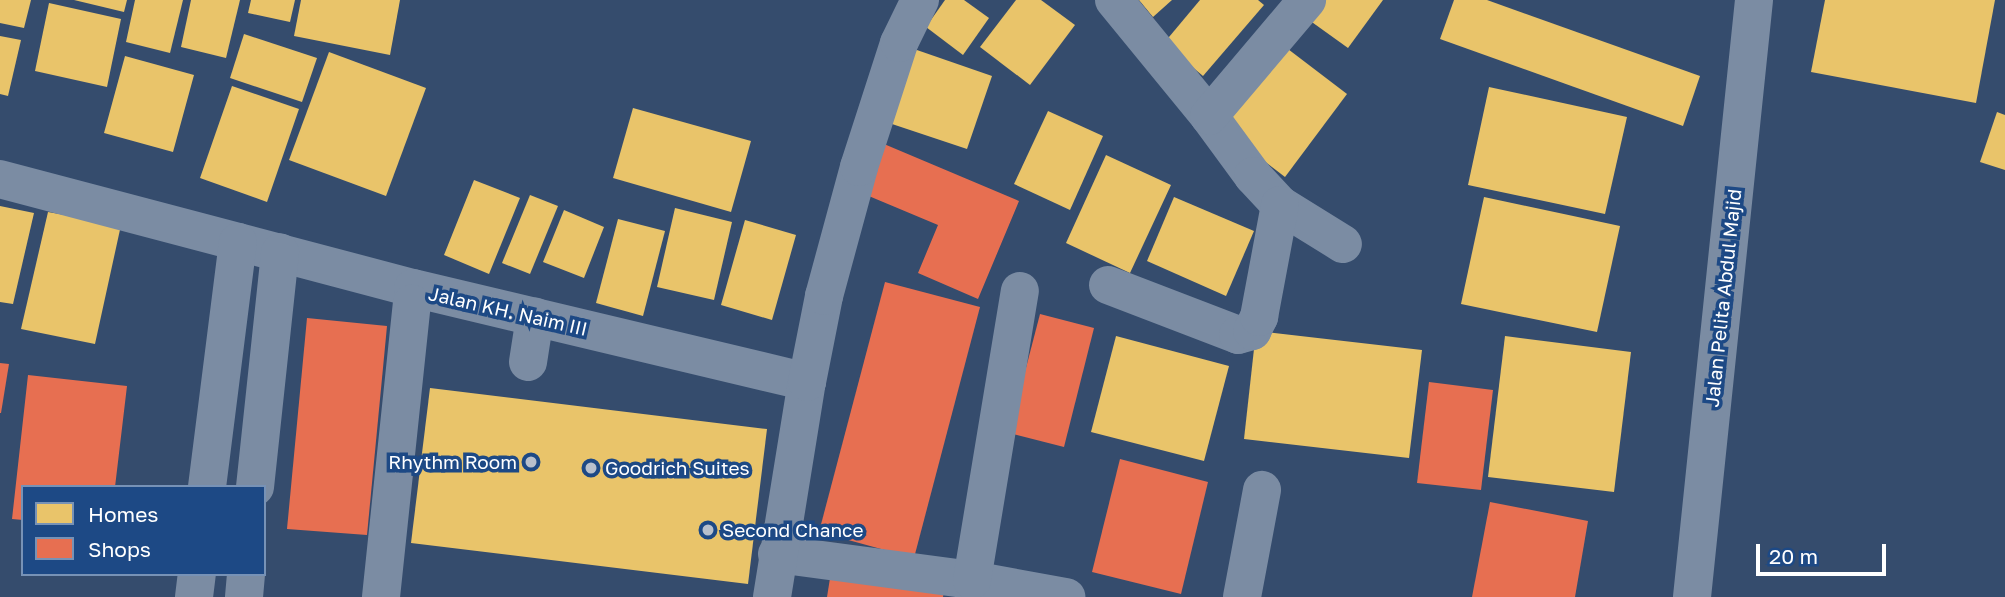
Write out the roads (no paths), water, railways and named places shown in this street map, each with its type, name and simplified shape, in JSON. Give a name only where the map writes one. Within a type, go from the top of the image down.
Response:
[{"type":"street","points":[[772,597],[777,554],[824,296],[859,167],[899,43],[920,0]]},
{"type":"street","points":[[1114,0],[1209,116],[1253,176],[1280,205],[1343,244]]},
{"type":"street","points":[[1209,116],[1307,0]]},
{"type":"street","name":"Jalan Pelita Abdul Majid","points":[[1692,597],[1754,0]]},
{"type":"street","name":"Jalan KH. Naim III","points":[[0,179],[413,288],[807,382]]},
{"type":"street","points":[[1108,285],[1238,335],[1252,331],[1259,317],[1280,205]]},
{"type":"street","points":[[207,485],[237,242]]},
{"type":"street","points":[[255,485],[280,251]]},
{"type":"street","points":[[972,580],[1020,291]]},
{"type":"street","points":[[381,597],[412,304]]},
{"type":"street","points":[[528,362],[535,317]]},
{"type":"street","points":[[1242,597],[1262,490]]},
{"type":"street","points":[[777,554],[972,580],[1066,597]]},
{"type":"street","points":[[194,597],[197,576]]},
{"type":"street","points":[[243,597],[246,576]]},
{"type":"place","name":"Rhythm Room","points":[[531,462]]},
{"type":"place","name":"Goodrich Suites","points":[[591,468]]},
{"type":"place","name":"Second Chance","points":[[708,530]]}]
